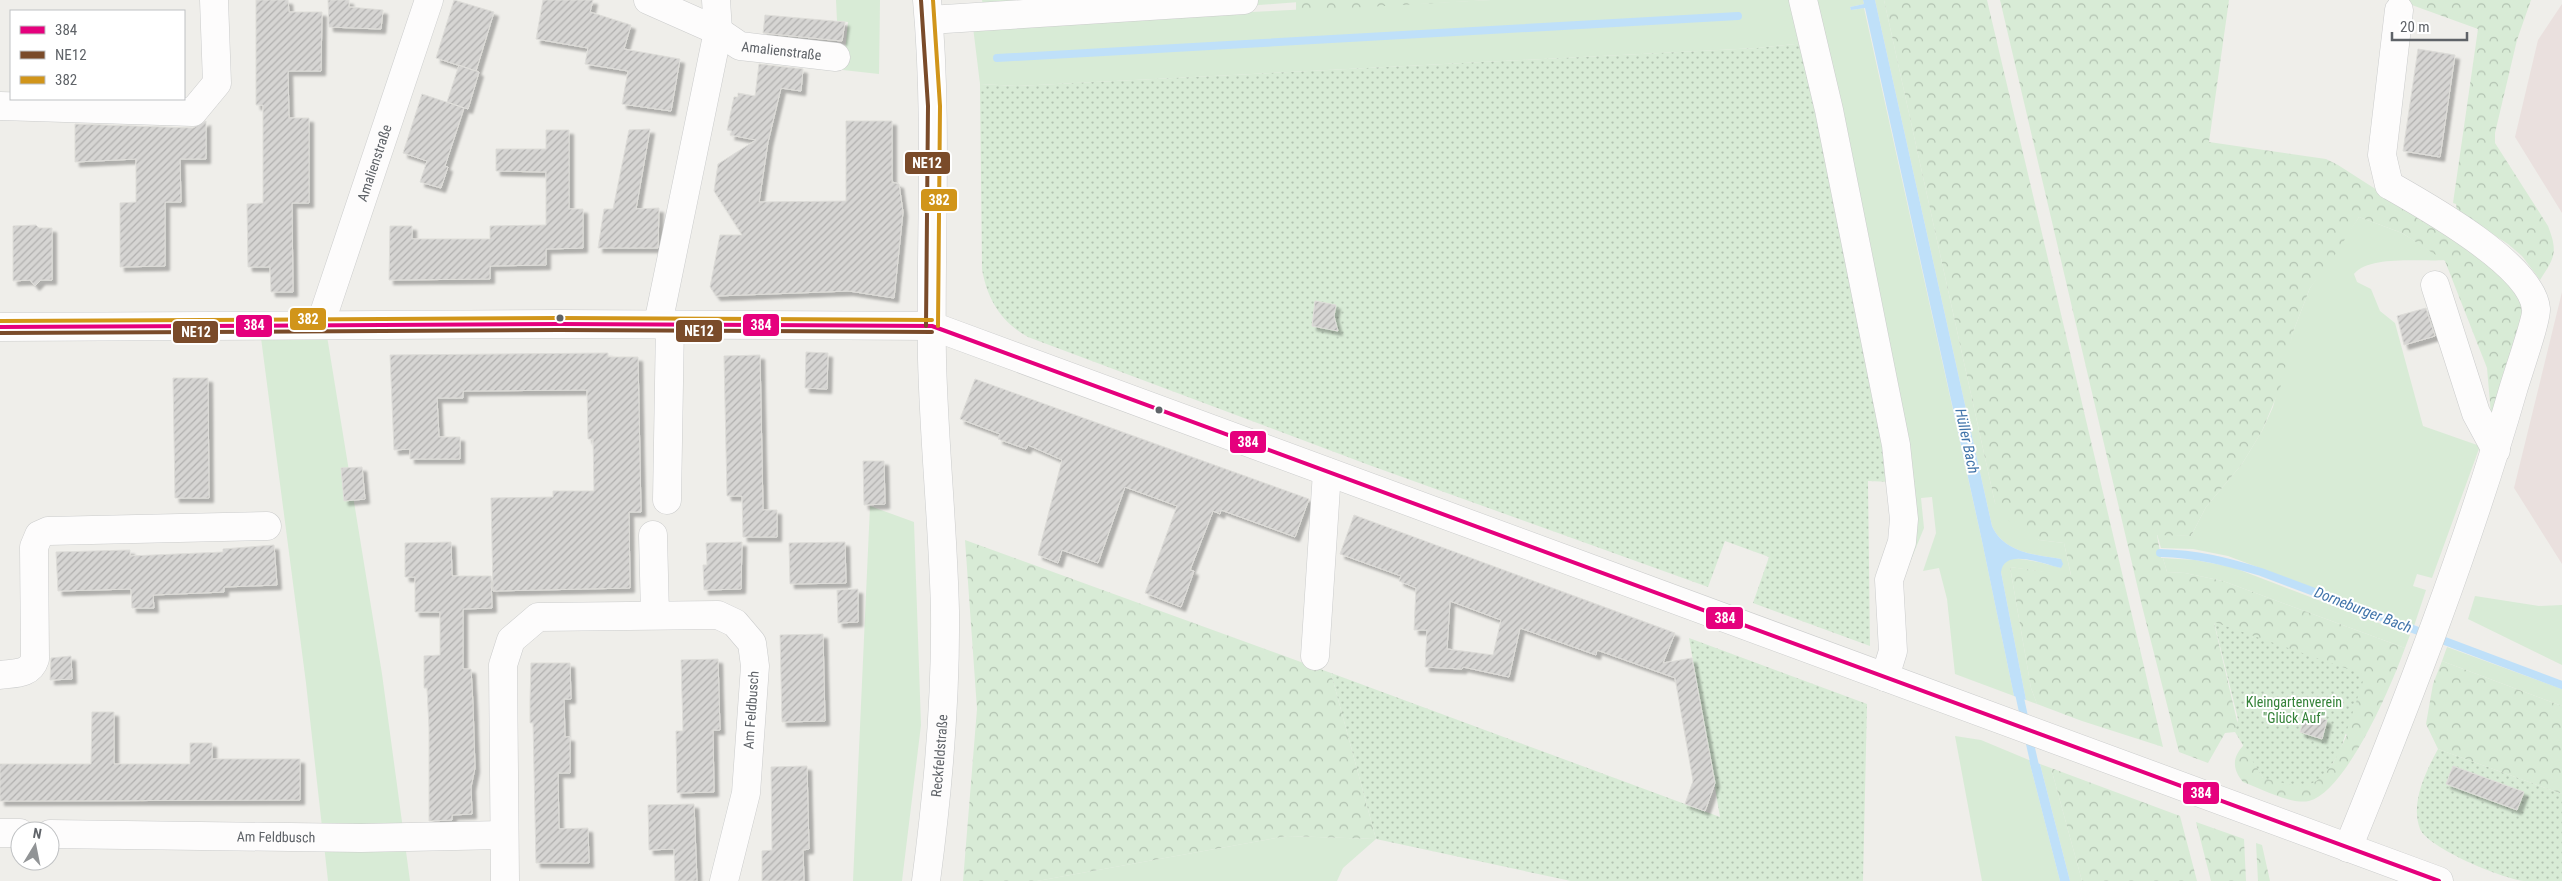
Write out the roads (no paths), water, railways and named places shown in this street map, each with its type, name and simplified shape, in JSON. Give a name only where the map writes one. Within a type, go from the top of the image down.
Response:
[{"type":"street","points":[[0,106],[193,112],[217,83],[214,0]]},
{"type":"street","name":"Amalienstraße","points":[[320,325],[429,0]]},
{"type":"street","name":"Amalienstraße","points":[[648,0],[718,31],[740,46],[836,57]]},
{"type":"street","points":[[667,500],[664,324],[718,31],[716,0]]},
{"type":"street","points":[[928,10],[1244,0]]},
{"type":"street","points":[[1803,0],[1829,110],[1896,445],[1904,519],[1902,542],[1889,580],[1893,651],[1885,677]]},
{"type":"street","name":"Reckfeldstraße","points":[[926,881],[938,792],[944,686],[945,610],[932,326],[934,115],[928,10]]},
{"type":"street","points":[[2348,848],[2416,678],[2445,598],[2496,450],[2536,309],[2525,281],[2461,227],[2389,185],[2382,154],[2399,10]]},
{"type":"street","points":[[2435,285],[2476,413],[2496,450]]},
{"type":"street","points":[[0,327],[664,324],[932,326],[2438,881]]},
{"type":"street","points":[[1315,656],[1327,472]]},
{"type":"street","points":[[0,675],[24,672],[32,667],[35,659],[34,547],[39,535],[48,531],[267,526]]},
{"type":"street","points":[[653,535],[656,615]]},
{"type":"street","name":"Am Feldbusch","points":[[505,881],[503,835],[503,665],[511,640],[538,617],[718,614],[735,623],[752,643],[755,666],[746,793],[724,881]]},
{"type":"street","name":"Am Feldbusch","points":[[60,834],[361,838],[503,835]]},
{"type":"water","points":[[1863,0],[1875,0],[1992,526],[2004,542],[2013,547],[2031,554],[2061,559],[2063,564],[2061,568],[2025,559],[2009,560],[2004,564],[2001,572],[2026,700],[2014,696],[1982,541],[1865,8],[1851,10],[1850,7],[1864,4]]},
{"type":"water","points":[[2029,760],[2040,764],[2070,881],[2060,881]]},
{"type":"waterway","points":[[997,58],[1738,16]]},
{"type":"waterway","name":"Dorneburger Bach","points":[[2160,553],[2211,559],[2261,572],[2562,685]]},
{"type":"waterway","name":"Hüller Bach","points":[[2018,689],[2025,721]]},
{"type":"waterway","name":"Hüller Bach","points":[[2028,735],[2036,770]]},
{"type":"park label","name":"Kleingartenverein \"Glück Auf\"","points":[[2294,710]]}]
